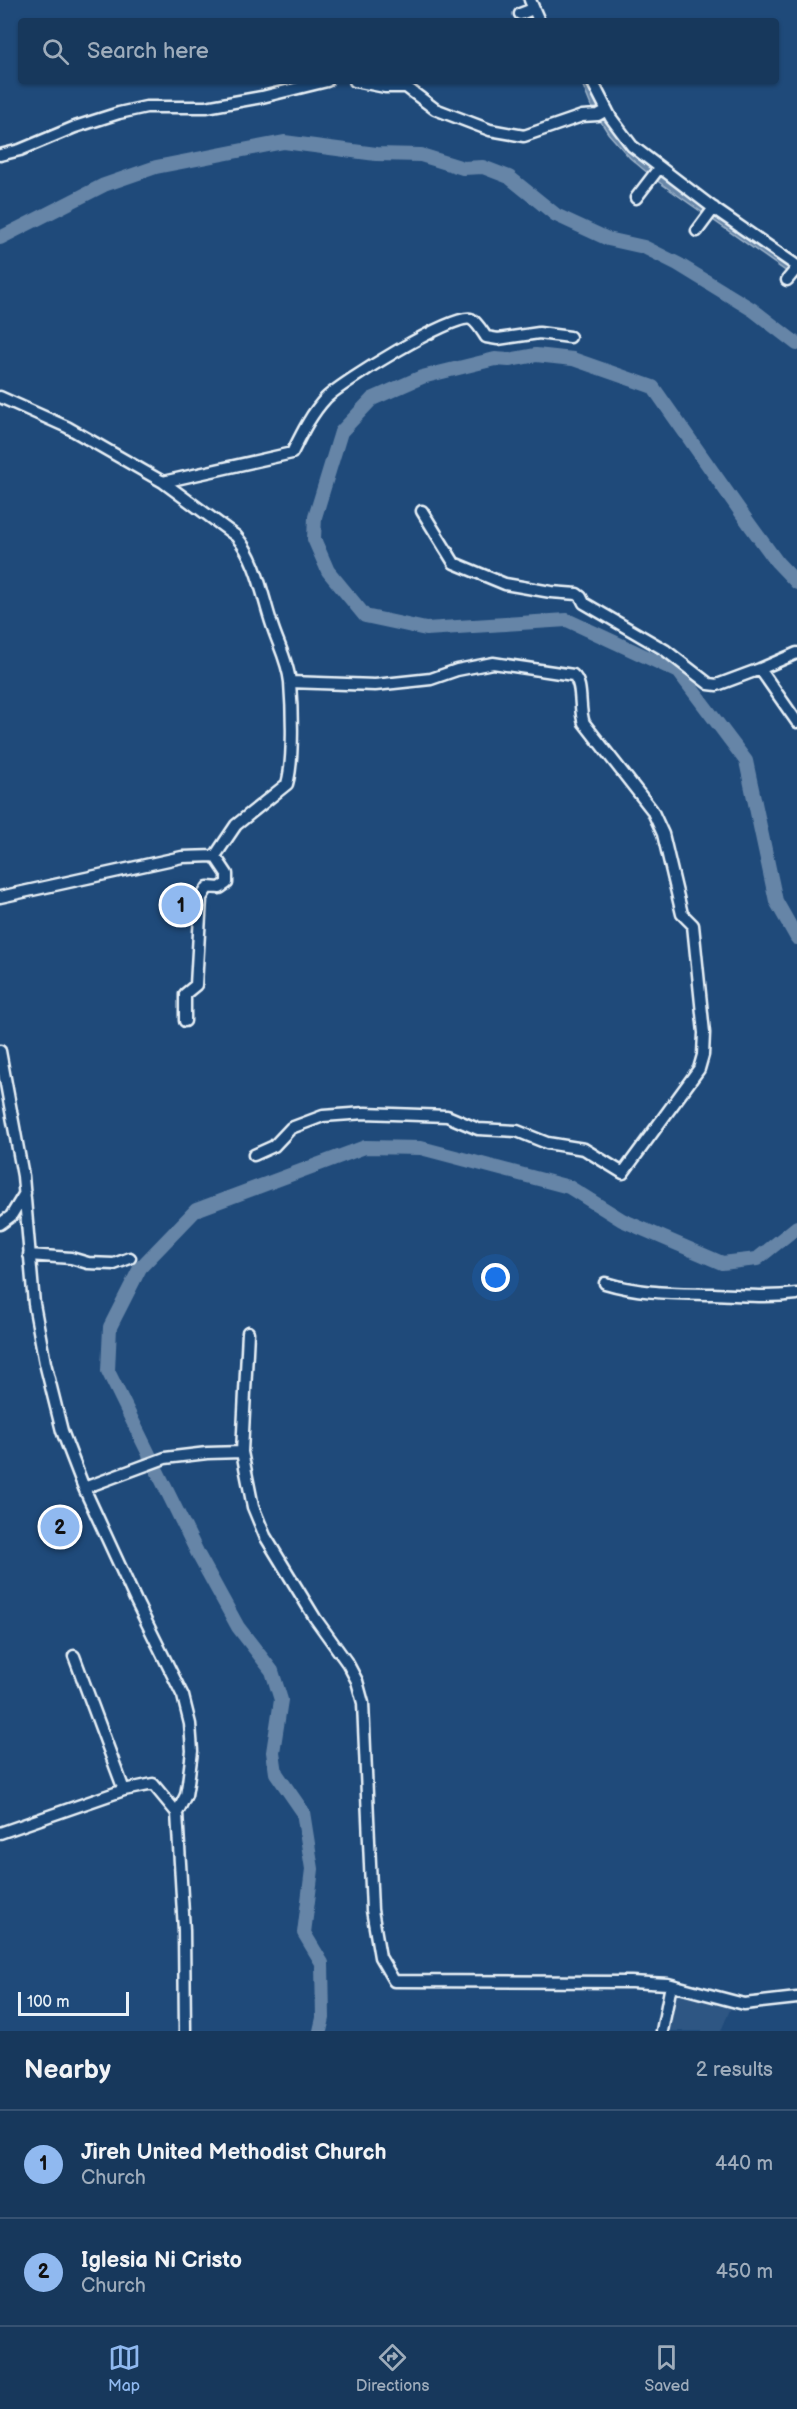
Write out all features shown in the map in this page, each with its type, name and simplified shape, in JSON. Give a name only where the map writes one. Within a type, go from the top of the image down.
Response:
[{"type":"street","points":[[0,155],[20,150],[64,131],[119,113],[146,107],[206,107],[315,84]]},
{"type":"street","points":[[370,84],[406,87],[435,109],[490,130],[524,136],[582,116],[603,112]]},
{"type":"street","points":[[593,84],[603,112],[626,145],[656,172],[729,225],[797,267],[787,280]]},
{"type":"street","points":[[636,198],[656,172]]},
{"type":"street","points":[[697,231],[711,212]]},
{"type":"street","points":[[163,482],[291,453],[313,412],[341,384],[394,352],[467,318],[473,320],[486,336],[498,339],[539,333],[570,337]]},
{"type":"street","points":[[0,398],[67,427],[163,482],[236,536],[244,546],[285,660],[290,682],[291,748],[287,784],[236,825],[215,856]]},
{"type":"street","points":[[422,511],[454,563],[505,584],[576,594],[584,603],[665,650],[710,684],[717,685],[797,653]]},
{"type":"street","points":[[254,1155],[274,1146],[291,1128],[323,1116],[365,1113],[447,1116],[478,1129],[517,1131],[547,1143],[584,1149],[623,1173],[699,1069],[703,1055],[702,1005],[693,925],[682,914],[663,834],[652,810],[584,723],[580,713],[577,677],[493,663],[458,670],[431,679],[375,686],[290,682]]},
{"type":"street","points":[[760,669],[797,722]]},
{"type":"street","points":[[0,897],[182,857],[215,856]]},
{"type":"street","points":[[185,1021],[185,994],[196,985],[203,892],[208,887],[225,886],[228,879],[215,856]]},
{"type":"street","points":[[0,1052],[25,1192],[34,1304],[62,1431],[84,1488],[183,1696],[190,1724],[192,1751],[186,1795],[177,1813],[184,1930],[185,2031]]},
{"type":"street","points":[[0,1224],[10,1216],[25,1192]]},
{"type":"street","points":[[29,1255],[114,1264],[130,1258]]},
{"type":"street","points":[[604,1283],[631,1291],[660,1294],[717,1294],[769,1298],[797,1294]]},
{"type":"street","points":[[248,1332],[242,1452],[253,1507],[265,1536],[321,1627],[348,1664],[360,1689],[363,1702],[372,1910],[380,1957],[394,1981],[631,1982],[671,1985],[744,2004],[797,1998]]},
{"type":"street","points":[[84,1488],[165,1458],[242,1452]]},
{"type":"street","points":[[74,1656],[123,1790]]},
{"type":"street","points":[[0,1833],[123,1790],[153,1784],[177,1813]]},
{"type":"street","points":[[663,2031],[671,1985]]},
{"type":"shaded area","points":[[582,84],[591,84],[615,128],[797,269],[797,279],[656,180],[630,158],[608,133],[591,106]]},
{"type":"shaded area","points":[[675,1985],[732,2005],[721,2031],[666,2031]]},
{"type":"waterway","points":[[0,238],[104,185],[156,167],[284,142],[376,154],[421,155],[463,168],[483,167],[509,177],[556,215],[608,239],[644,247],[678,264],[753,310],[797,344]]},
{"type":"waterway","points":[[797,583],[777,562],[653,387],[573,359],[536,355],[509,360],[495,359],[422,377],[372,399],[341,432],[315,517],[314,539],[328,571],[365,616],[426,629],[567,620],[679,672],[746,761],[776,901],[797,938]]},
{"type":"waterway","points":[[320,2031],[323,2018],[322,1963],[304,1933],[312,1869],[303,1812],[276,1773],[273,1752],[281,1700],[272,1671],[238,1627],[199,1556],[108,1371],[110,1327],[140,1268],[196,1210],[365,1147],[421,1148],[569,1187],[622,1220],[722,1263],[757,1259],[797,1227]]},
{"type":"place","name":"Jireh United Methodist Church","points":[[181,905]]},
{"type":"place","name":"Iglesia Ni Cristo","points":[[60,1527]]}]
